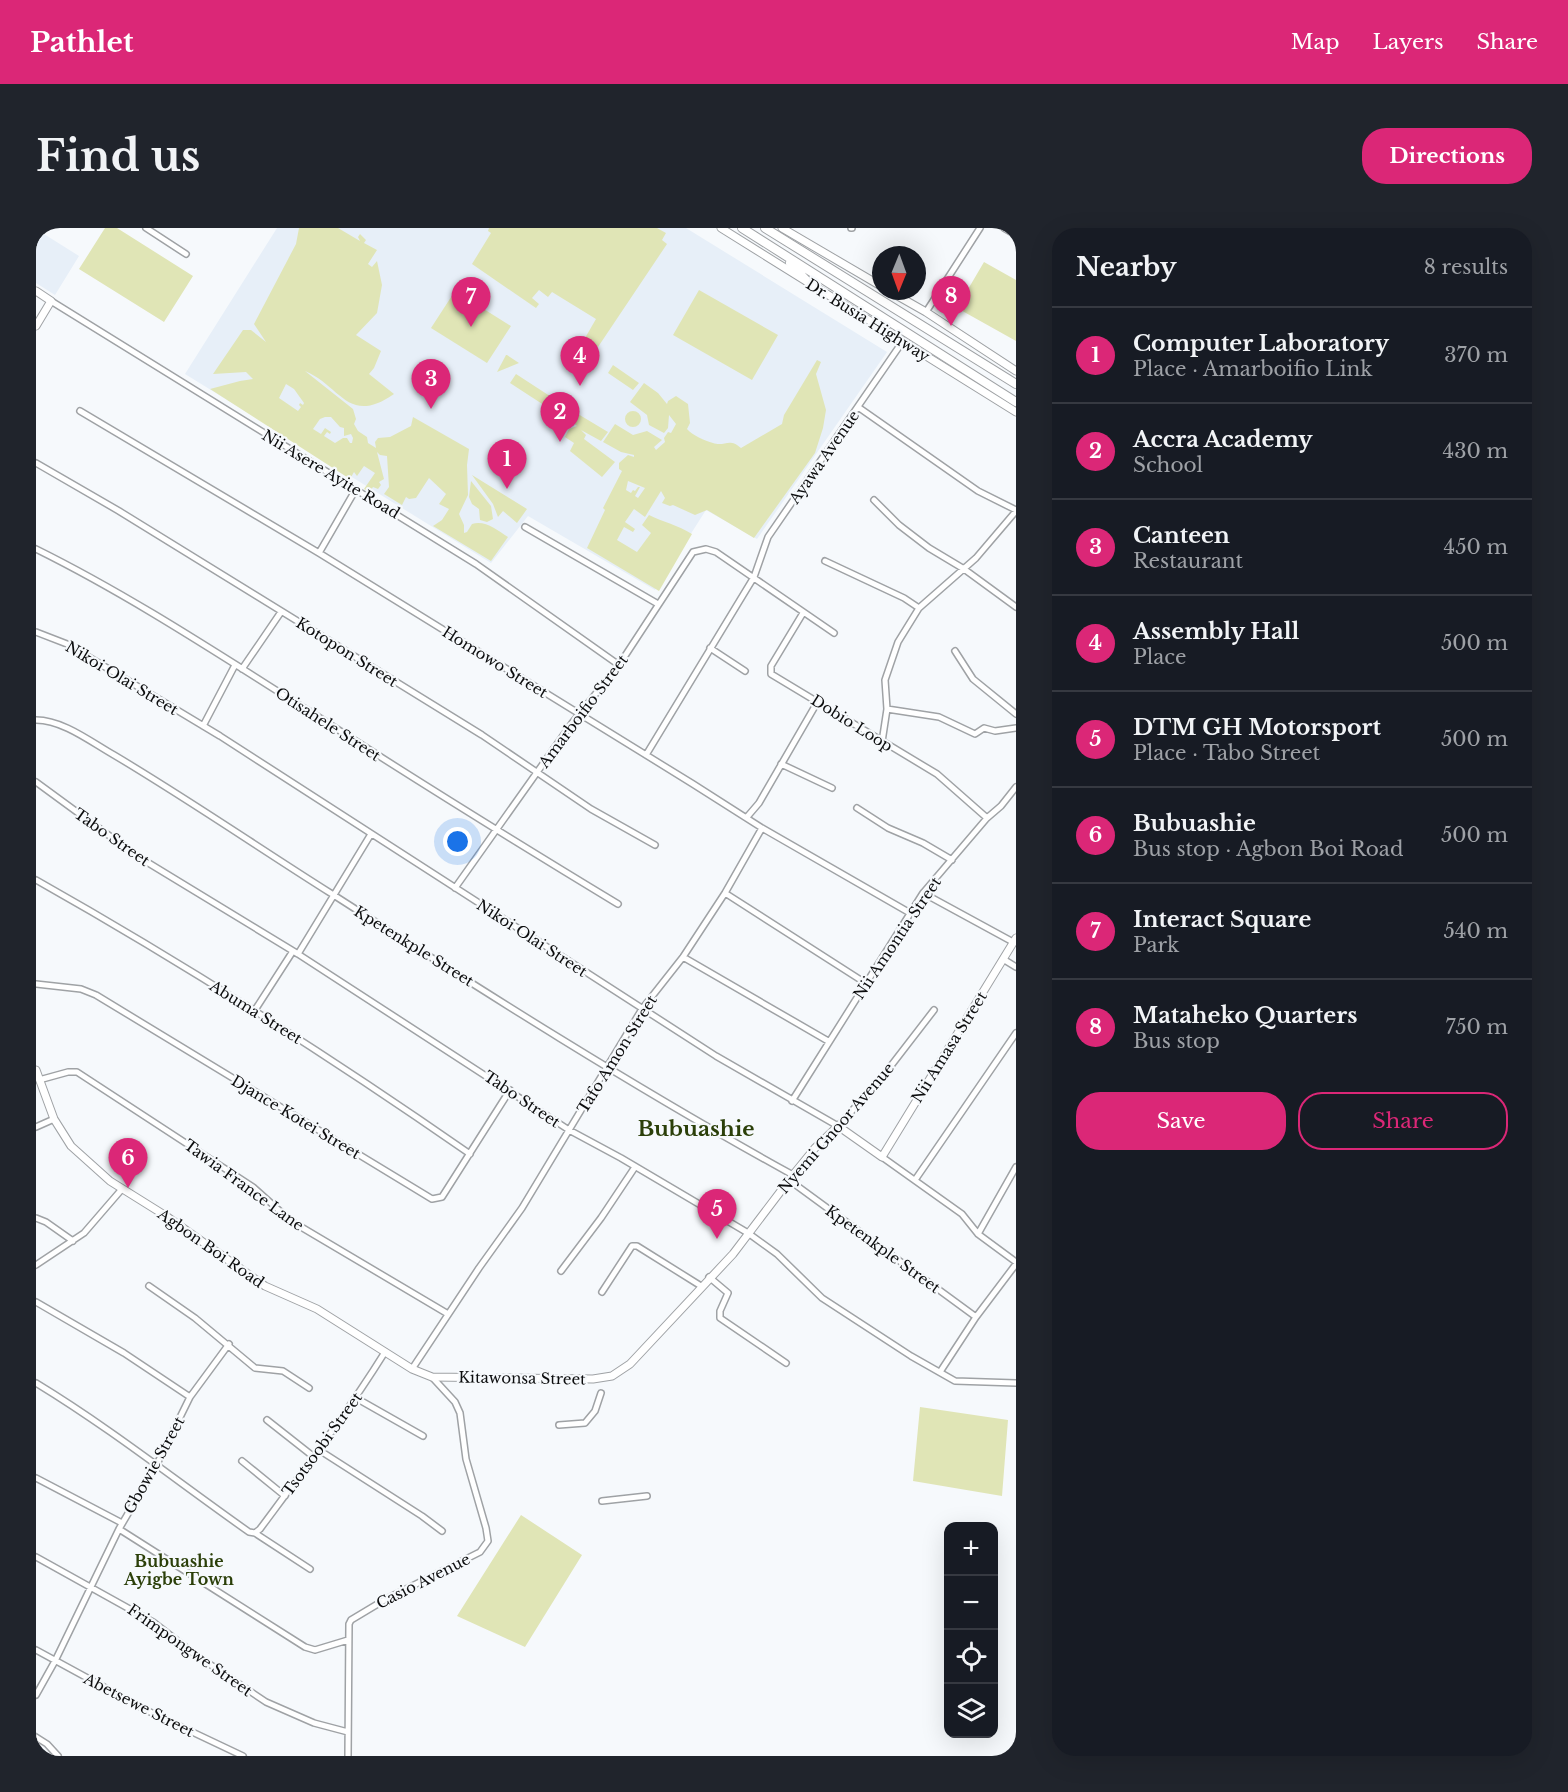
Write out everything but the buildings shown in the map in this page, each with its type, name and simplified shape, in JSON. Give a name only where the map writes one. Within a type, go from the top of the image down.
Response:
[{"type":"highway","name":"Dr. Busia Highway","points":[[741,228],[1016,402]]},
{"type":"highway","name":"Dr. Busia Highway","points":[[765,228],[1016,384]]},
{"type":"highway","points":[[780,251],[811,285]]},
{"type":"street","points":[[146,228],[186,254]]},
{"type":"street","name":"Dr. Busia Highway","points":[[721,228],[1016,412]]},
{"type":"street","points":[[782,228],[872,281]]},
{"type":"street","points":[[926,312],[980,228]]},
{"type":"street","points":[[1004,228],[1016,235]]},
{"type":"street","name":"Nii Asere Ayite Road","points":[[36,291],[476,564],[619,665]]},
{"type":"street","points":[[905,300],[1016,371]]},
{"type":"street","points":[[36,326],[51,301]]},
{"type":"street","name":"Ayawa Avenue","points":[[646,754],[754,577],[768,537],[903,341]]},
{"type":"street","points":[[858,407],[978,491],[1016,511],[964,569],[919,608],[898,642],[890,659],[885,680],[887,709],[882,742]]},
{"type":"street","name":"Homowo Street","points":[[80,411],[319,553],[762,828],[910,913]]},
{"type":"street","name":"Kotopon Street","points":[[36,463],[119,511],[492,741],[591,809],[655,845]]},
{"type":"street","points":[[319,553],[356,489]]},
{"type":"street","points":[[874,500],[898,525],[1016,607]]},
{"type":"street","points":[[525,527],[658,604]]},
{"type":"street","name":"Otisahele Street","points":[[36,549],[100,583],[242,669],[495,830],[618,904]]},
{"type":"street","name":"Amarboifio Street","points":[[455,888],[537,772],[619,665],[691,554],[696,550],[706,549],[716,552],[754,577]]},
{"type":"street","points":[[825,561],[904,598],[919,608]]},
{"type":"street","points":[[754,577],[834,633]]},
{"type":"street","points":[[242,669],[281,612]]},
{"type":"street","name":"Dobio Loop","points":[[804,613],[771,666],[771,674],[937,774],[987,818]]},
{"type":"street","name":"Nikoi Olai Street","points":[[36,632],[67,644],[203,726],[716,1056],[838,1126],[962,1214],[978,1234],[1016,1263]]},
{"type":"street","points":[[710,648],[745,671]]},
{"type":"street","points":[[956,651],[973,679],[1016,714]]},
{"type":"street","points":[[203,726],[235,665]]},
{"type":"street","points":[[747,817],[759,803],[818,701]]},
{"type":"street","points":[[887,709],[939,717],[975,734],[984,728],[995,731],[1016,728]]},
{"type":"street","name":"Kpetenkple Street","points":[[36,720],[51,722],[69,729],[133,766],[332,895],[607,1068],[791,1177],[976,1317]]},
{"type":"street","points":[[781,764],[832,788]]},
{"type":"street","name":"Tabo Street","points":[[36,782],[137,856],[296,952],[510,1090],[569,1131],[748,1233],[777,1254],[822,1298],[911,1356],[955,1381],[1016,1383]]},
{"type":"street","name":"Nii Amontia Street","points":[[792,1101],[923,893],[1016,787]]},
{"type":"street","points":[[857,808],[888,828],[923,843],[952,860]]},
{"type":"street","name":"Tafo Amon Street","points":[[412,1369],[522,1208],[642,1009],[683,957],[725,893],[762,828]]},
{"type":"street","points":[[255,1010],[296,952],[370,834]]},
{"type":"street","name":"Abuma Street","points":[[36,880],[255,1010],[378,1090],[470,1154]]},
{"type":"street","points":[[725,893],[867,984]]},
{"type":"street","points":[[923,893],[1015,940]]},
{"type":"street","name":"Nii Amasa Street","points":[[882,1157],[1015,940]]},
{"type":"street","points":[[683,957],[828,1041]]},
{"type":"street","points":[[1003,959],[1016,967]]},
{"type":"street","name":"Djance Kotei Street","points":[[36,984],[70,987],[96,995],[429,1198],[442,1197],[510,1090]]},
{"type":"street","name":"Nyemi Gnoor Avenue","points":[[612,1376],[630,1364],[734,1252],[791,1177],[886,1072],[934,1010]]},
{"type":"street","points":[[915,1180],[1016,1034]]},
{"type":"street","name":"Agbon Boi Road","points":[[36,1070],[54,1119],[71,1146],[110,1181],[182,1226],[265,1287],[317,1309],[412,1369],[432,1377]]},
{"type":"street","name":"Tawia France Lane","points":[[39,1080],[68,1072],[77,1072],[253,1187],[291,1221],[448,1314]]},
{"type":"street","points":[[36,1127],[54,1119]]},
{"type":"street","points":[[561,1271],[601,1218],[635,1167]]},
{"type":"street","points":[[978,1234],[1016,1167]]},
{"type":"street","points":[[36,1266],[87,1230],[122,1189]]},
{"type":"street","points":[[36,1218],[46,1222],[73,1241]]},
{"type":"street","points":[[602,1292],[632,1246],[638,1246],[701,1286]]},
{"type":"street","points":[[940,1372],[976,1317],[1016,1263]]},
{"type":"street","points":[[709,1277],[729,1293],[720,1311],[720,1318],[786,1363]]},
{"type":"street","points":[[149,1286],[228,1344],[255,1368],[284,1371],[309,1388]]},
{"type":"street","points":[[36,1302],[124,1353],[190,1397]]},
{"type":"street","name":"Gbowie Street","points":[[36,1695],[122,1523],[157,1464],[190,1397],[228,1344]]},
{"type":"street","name":"Tsotsoobi Street","points":[[255,1533],[314,1457],[385,1352]]},
{"type":"street","name":"Kitawonsa Street","points":[[432,1377],[593,1379],[612,1376]]},
{"type":"street","name":"Casio Avenue","points":[[348,1756],[349,1624],[358,1614],[480,1552],[488,1541],[466,1459],[460,1413],[455,1402],[432,1377]]},
{"type":"street","points":[[36,1383],[157,1464],[240,1526],[255,1533],[310,1569]]},
{"type":"street","points":[[559,1425],[585,1423],[595,1411],[602,1393]]},
{"type":"street","points":[[356,1398],[423,1436]]},
{"type":"street","points":[[267,1420],[314,1457]]},
{"type":"street","points":[[319,1450],[442,1531]]},
{"type":"street","points":[[242,1461],[285,1496]]},
{"type":"street","points":[[36,1478],[122,1523]]},
{"type":"street","points":[[602,1501],[647,1496]]},
{"type":"street","points":[[119,1529],[305,1647],[315,1650],[348,1640]]},
{"type":"street","name":"Frimpongwe Street","points":[[36,1557],[153,1622],[193,1653],[266,1702],[314,1723],[348,1732]]},
{"type":"street","name":"Abetsewe Street","points":[[36,1650],[148,1711],[243,1756]]},
{"type":"street","points":[[36,1737],[47,1744],[58,1756]]},
{"type":"shaded area","points":[[277,228],[686,228],[887,352],[757,539],[706,510],[655,590],[528,516],[491,563],[185,374]]},
{"type":"shaded area","points":[[36,229],[79,256],[55,295],[36,283]]},
{"type":"green space","points":[[105,228],[117,228],[193,276],[164,322],[79,269]]},
{"type":"green space","points":[[299,228],[338,228],[360,241],[358,237],[360,234],[366,240],[364,243],[377,250],[368,264],[372,267],[377,261],[382,285],[377,313],[356,335],[381,351],[369,374],[394,394],[378,403],[366,406],[355,405],[305,371],[353,409],[356,419],[354,424],[358,431],[367,437],[368,443],[376,448],[375,442],[378,438],[390,437],[411,426],[413,417],[469,449],[468,495],[459,514],[464,525],[464,533],[472,524],[482,523],[508,537],[491,561],[433,526],[442,520],[449,509],[439,504],[446,494],[429,478],[416,498],[406,497],[402,505],[384,494],[389,487],[387,456],[377,452],[384,479],[379,482],[381,485],[378,489],[373,487],[369,493],[364,489],[375,473],[364,466],[357,476],[354,472],[350,479],[210,389],[253,379],[246,372],[213,374],[243,330],[251,330],[266,342],[254,324],[296,244]],"holes":[[[286,384],[294,389],[304,403],[303,405],[300,403],[301,407],[298,411],[279,398]],[[331,417],[340,427],[344,428],[344,436],[351,434],[352,443],[347,438],[335,443],[324,436],[327,432],[330,434],[331,432],[325,428],[321,434],[313,429],[320,419]]]},
{"type":"green space","points":[[489,228],[657,228],[666,233],[662,240],[667,244],[598,347],[585,338],[596,319],[552,292],[548,297],[539,290],[532,298],[539,304],[536,308],[472,264],[491,233],[488,231]]},
{"type":"green space","points":[[984,262],[1016,280],[1016,341],[957,308]]},
{"type":"green space","points":[[699,290],[778,335],[752,380],[673,335]]},
{"type":"green space","points":[[455,291],[511,326],[487,363],[431,328]]},
{"type":"green space","points":[[506,355],[519,363],[497,372]]},
{"type":"green space","points":[[817,360],[821,362],[816,374],[826,410],[815,453],[754,538],[707,510],[695,515],[673,505],[662,503],[665,498],[661,491],[645,517],[634,509],[625,522],[635,529],[633,532],[624,527],[617,540],[637,552],[651,533],[642,525],[649,515],[692,534],[659,591],[587,548],[605,510],[603,508],[622,471],[619,469],[619,463],[628,455],[634,457],[634,455],[621,452],[603,442],[615,424],[633,435],[647,431],[662,440],[654,447],[656,450],[665,442],[664,438],[668,432],[671,433],[676,424],[669,415],[668,428],[664,433],[649,425],[647,415],[630,402],[644,383],[658,393],[667,404],[676,396],[688,404],[690,423],[687,429],[699,438],[717,444],[733,443],[741,448],[782,424],[784,415]],"holes":[[[628,481],[645,488],[638,498],[635,496],[640,487],[631,493],[626,490]]]},
{"type":"green space","points":[[613,365],[639,383],[633,390],[608,373]]},
{"type":"green space","points":[[516,374],[559,402],[553,411],[510,383]]},
{"type":"green space","points":[[573,411],[608,432],[601,441],[581,430],[586,435],[584,439],[615,462],[602,477],[570,451],[574,443],[565,437],[569,429],[577,426],[572,422]]},
{"type":"green space","points":[[633,411],[641,419],[633,427],[625,419]]},
{"type":"green space","points":[[472,475],[527,509],[517,523],[503,511],[498,517],[493,504]]},
{"type":"green space","points":[[471,481],[491,506],[493,519],[487,522],[480,520],[479,509],[472,504],[469,497]]},
{"type":"green space","points":[[920,1407],[1008,1420],[1002,1496],[913,1481]]},
{"type":"green space","points":[[521,1515],[582,1555],[525,1647],[457,1616]]},
{"type":"place","name":"Mataheko Quarters","points":[[951,326]]},
{"type":"place","name":"Interact Square","points":[[471,327]]},
{"type":"place","name":"Assembly Hall","points":[[580,386]]},
{"type":"place","name":"Canteen","points":[[431,409]]},
{"type":"place","name":"Accra Academy","points":[[560,442]]},
{"type":"place","name":"Computer Laboratory","points":[[507,489]]},
{"type":"place","name":"Bubuashie","points":[[128,1188]]},
{"type":"place","name":"DTM GH Motorsport","points":[[717,1239]]},
{"type":"district","name":"Bubuashie","points":[[696,1129]]},
{"type":"district","name":"Bubuashie Ayigbe Town","points":[[179,1570]]}]
